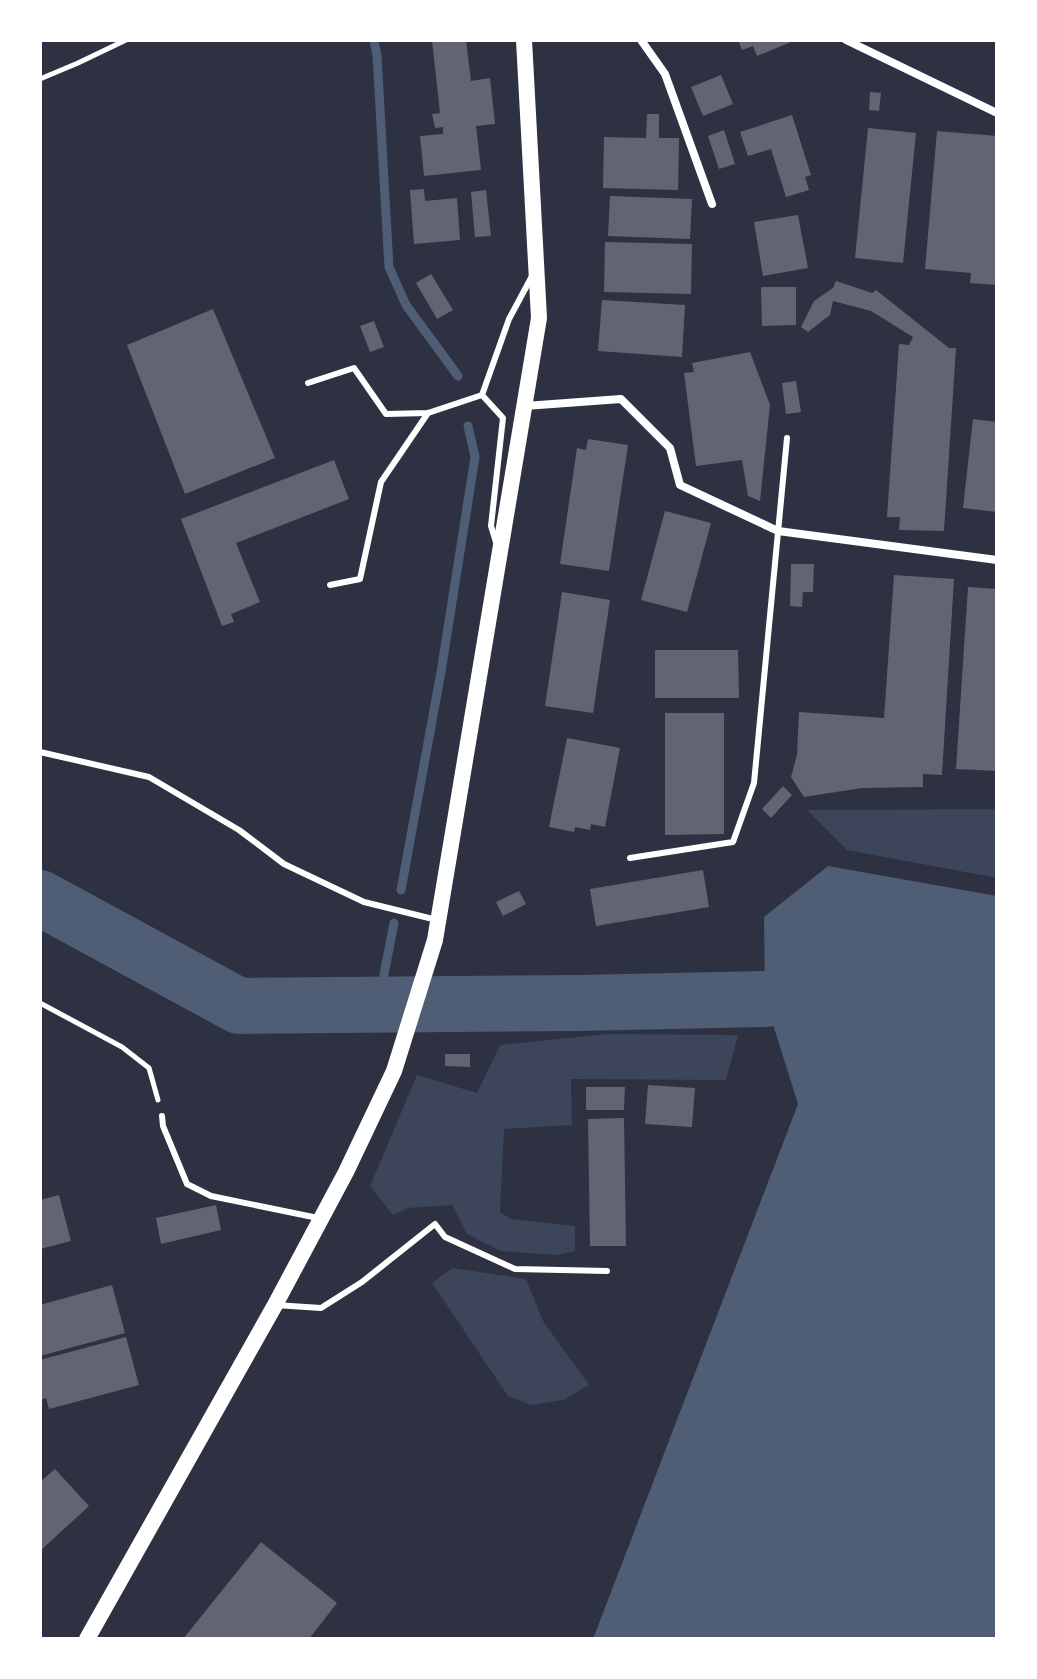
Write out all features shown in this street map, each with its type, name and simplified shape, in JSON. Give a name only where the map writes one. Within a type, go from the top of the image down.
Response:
[{"type":"main road","points":[[87,1639],[275,1305],[346,1172],[394,1071],[435,940],[539,318],[524,40]]},
{"type":"street","points":[[641,40],[665,74],[712,204]]},
{"type":"street","points":[[846,40],[997,113]]},
{"type":"street","points":[[525,406],[621,399],[670,448],[680,485],[778,531],[997,560]]},
{"type":"lane","points":[[482,395],[509,319],[537,268]]},
{"type":"lane","points":[[308,383],[354,368],[386,414],[428,413],[482,395]]},
{"type":"lane","points":[[482,395],[503,418],[491,526],[500,552]]},
{"type":"lane","points":[[330,585],[360,579],[381,482],[428,413]]},
{"type":"lane","points":[[630,858],[733,842],[754,783],[787,438]]},
{"type":"lane","points":[[40,752],[149,777],[239,830],[284,864],[364,902],[438,921]]},
{"type":"lane","points":[[162,1116],[163,1126],[187,1184],[211,1196],[321,1219]]},
{"type":"lane","points":[[275,1305],[321,1308],[362,1282],[435,1224],[445,1237],[515,1269],[607,1271]]},
{"type":"path","points":[[40,79],[126,40]]},
{"type":"path","points":[[40,1003],[122,1047],[149,1068],[162,1116]]},
{"type":"shaded area","points":[[997,809],[997,878],[847,850],[807,810]]},
{"type":"shaded area","points":[[828,866],[997,896],[997,1639],[593,1639],[798,1104],[765,999],[764,917]]},
{"type":"shaded area","points":[[607,1034],[738,1035],[726,1080],[571,1079],[572,1125],[504,1129],[500,1212],[511,1219],[575,1226],[575,1251],[557,1255],[501,1251],[467,1234],[452,1205],[408,1208],[393,1215],[370,1186],[417,1075],[477,1093],[500,1045]]},
{"type":"shaded area","points":[[452,1268],[526,1279],[543,1321],[589,1385],[564,1400],[531,1405],[508,1396],[432,1283]]},
{"type":"building","points":[[432,40],[466,40],[471,81],[490,78],[495,124],[476,126],[481,170],[424,176],[420,136],[443,134],[443,127],[435,128],[432,114],[440,113]]},
{"type":"building","points":[[738,40],[791,42],[757,56],[753,46],[742,50]]},
{"type":"building","points":[[721,75],[733,104],[703,116],[691,87]]},
{"type":"building","points":[[870,92],[881,93],[879,111],[869,110]]},
{"type":"building","points":[[647,114],[659,114],[659,138],[679,138],[678,190],[603,188],[604,137],[646,138]]},
{"type":"building","points":[[792,115],[811,175],[805,177],[809,190],[786,197],[771,149],[748,156],[740,132]]},
{"type":"building","points":[[868,128],[916,133],[903,263],[855,258]]},
{"type":"building","points":[[724,130],[735,164],[719,169],[708,136]]},
{"type":"building","points":[[937,131],[997,136],[997,285],[970,283],[971,273],[925,269]]},
{"type":"building","points":[[424,189],[425,201],[457,198],[460,240],[414,244],[410,190]]},
{"type":"building","points":[[486,190],[491,236],[475,237],[471,192]]},
{"type":"building","points":[[610,196],[692,199],[690,239],[608,236]]},
{"type":"building","points":[[798,215],[808,268],[763,276],[754,222]]},
{"type":"building","points":[[605,242],[692,244],[691,294],[604,292]]},
{"type":"building","points":[[431,274],[453,310],[437,319],[416,283]]},
{"type":"building","points":[[836,281],[872,293],[876,290],[949,348],[956,348],[944,531],[899,530],[900,517],[887,517],[899,344],[909,345],[913,337],[871,311],[833,301],[830,315],[808,332],[801,327],[814,301],[833,288]]},
{"type":"building","points":[[761,287],[796,287],[796,325],[762,326]]},
{"type":"building","points":[[602,300],[685,305],[682,357],[598,351]]},
{"type":"building","points":[[213,309],[275,458],[185,494],[127,345]]},
{"type":"building","points":[[374,321],[384,347],[370,352],[360,326]]},
{"type":"building","points":[[750,352],[770,405],[760,501],[748,496],[742,460],[696,466],[684,373],[694,372],[692,363]]},
{"type":"building","points":[[796,381],[801,412],[786,414],[782,383]]},
{"type":"building","points":[[973,419],[997,422],[997,512],[963,508]]},
{"type":"building","points":[[588,439],[628,445],[609,571],[560,564],[577,448],[586,450]]},
{"type":"building","points":[[334,460],[349,499],[236,543],[260,602],[231,614],[234,622],[222,626],[181,519]]},
{"type":"building","points":[[665,511],[711,523],[687,612],[641,600]]},
{"type":"building","points":[[791,564],[814,564],[813,592],[803,592],[802,607],[790,606]]},
{"type":"building","points":[[894,575],[954,579],[942,775],[923,774],[923,787],[862,788],[804,797],[791,777],[797,755],[799,712],[884,718]]},
{"type":"building","points":[[968,587],[997,589],[997,771],[956,769]]},
{"type":"building","points":[[562,592],[610,600],[593,713],[545,706]]},
{"type":"building","points":[[655,650],[738,650],[739,698],[655,698]]},
{"type":"building","points":[[665,713],[724,713],[724,834],[665,835]]},
{"type":"building","points":[[567,738],[620,748],[605,827],[591,824],[590,830],[575,827],[574,832],[549,827]]},
{"type":"building","points":[[783,786],[792,795],[771,818],[762,809]]},
{"type":"building","points":[[703,870],[709,907],[596,926],[590,889]]},
{"type":"building","points":[[519,891],[526,904],[503,916],[496,902]]},
{"type":"building","points":[[445,1054],[470,1054],[470,1067],[445,1066]]},
{"type":"building","points":[[648,1085],[695,1088],[692,1127],[645,1124]]},
{"type":"building","points":[[586,1087],[625,1087],[624,1110],[586,1110]]},
{"type":"building","points":[[624,1118],[626,1246],[590,1246],[588,1119]]},
{"type":"building","points":[[59,1195],[71,1241],[40,1249],[40,1200]]},
{"type":"building","points":[[216,1205],[221,1230],[161,1244],[156,1218]]},
{"type":"building","points":[[112,1285],[125,1333],[40,1356],[40,1305]]},
{"type":"building","points":[[126,1337],[139,1385],[49,1409],[46,1398],[40,1400],[40,1360]]},
{"type":"building","points":[[55,1469],[89,1506],[40,1551],[40,1482]]},
{"type":"building","points":[[261,1542],[337,1603],[309,1639],[183,1639]]},
{"type":"waterway","points":[[374,40],[389,267],[406,305],[458,376]]},
{"type":"waterway","points":[[401,890],[441,672],[475,457],[468,426]]},
{"type":"waterway","points":[[40,898],[239,1006],[765,999]]},
{"type":"waterway","points":[[378,1005],[394,923]]}]
